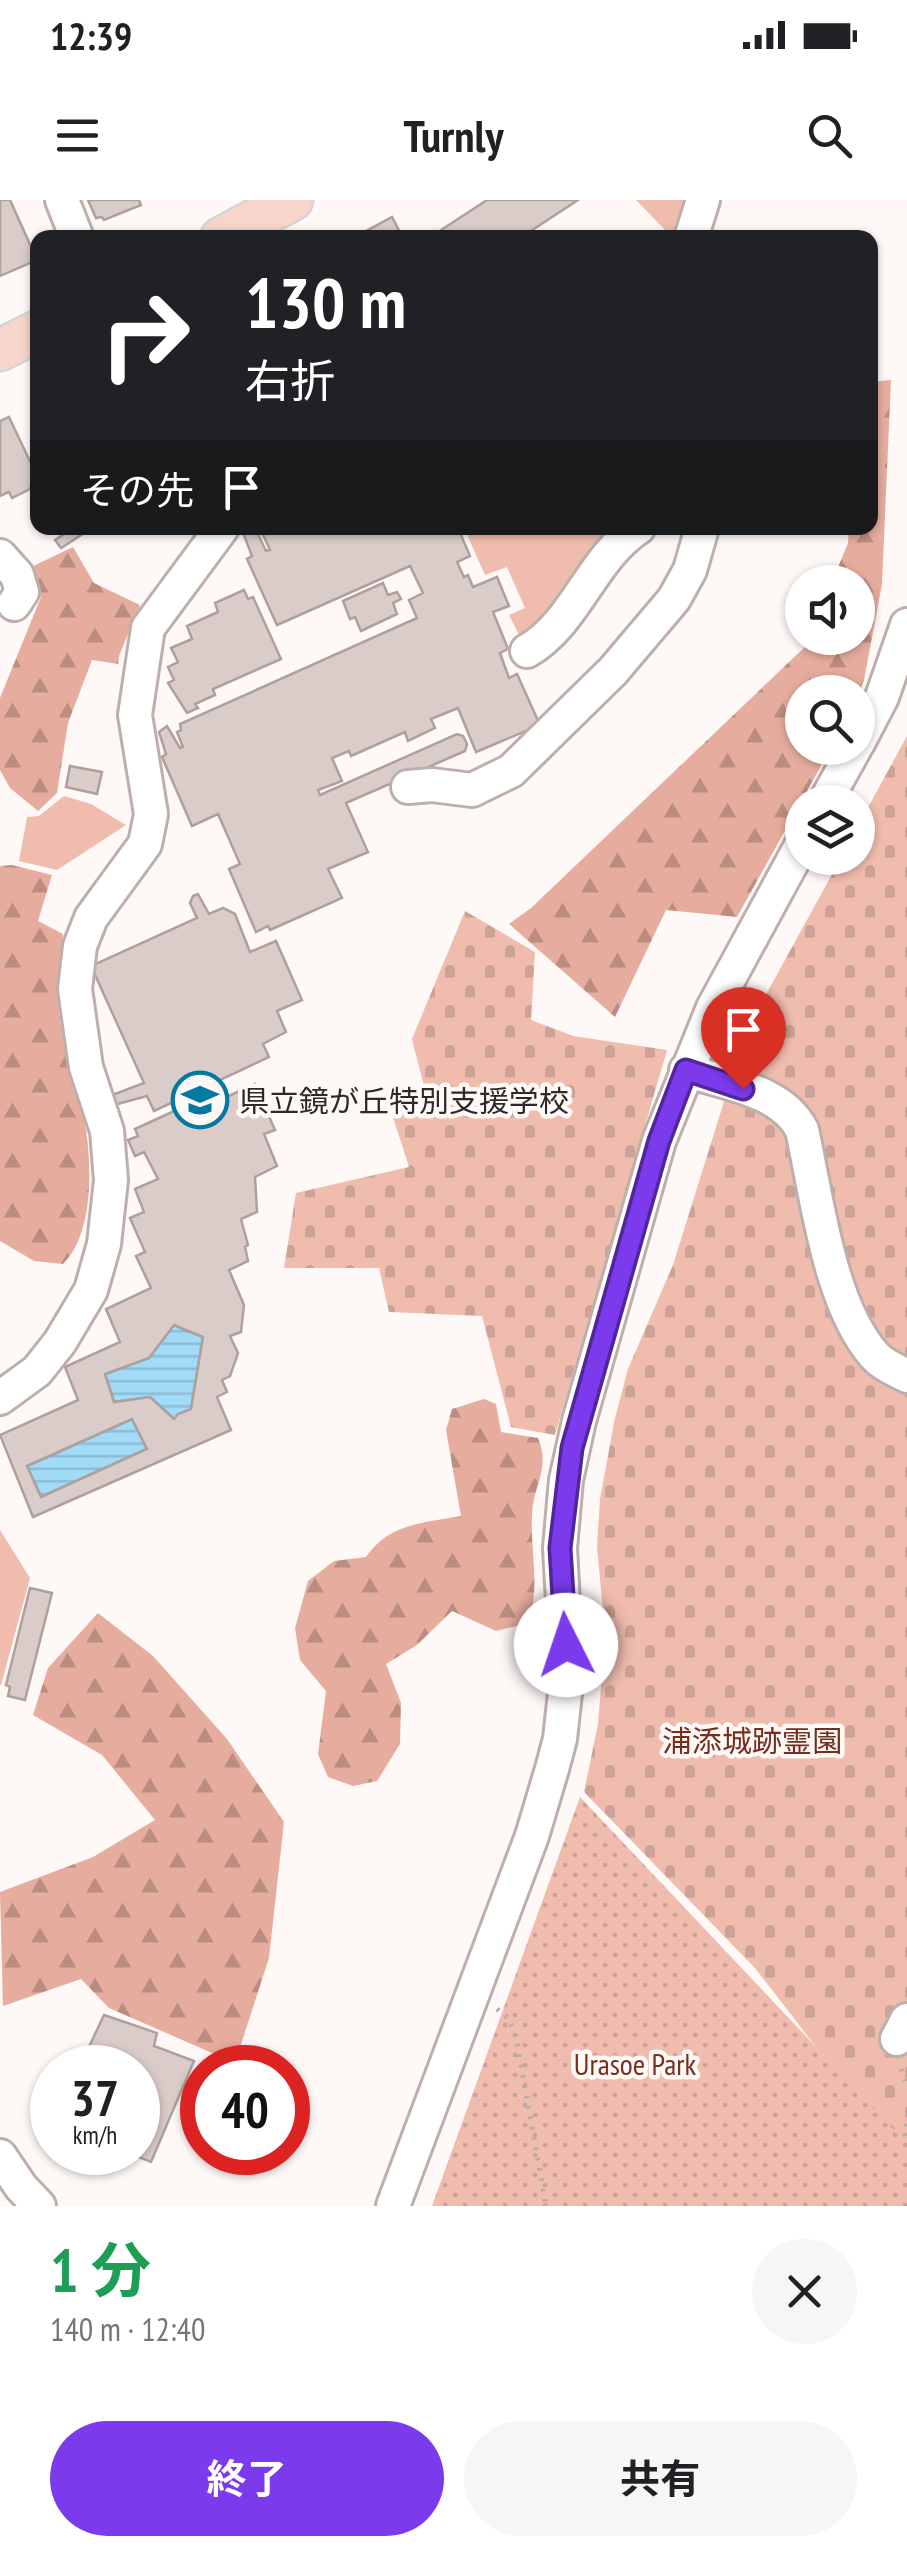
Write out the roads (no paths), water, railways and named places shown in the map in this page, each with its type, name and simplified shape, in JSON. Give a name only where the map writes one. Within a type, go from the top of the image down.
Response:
[{"type":"main road","points":[[236,230],[292,200]]},
{"type":"main road","points":[[0,350],[30,335]]},
{"type":"street","points":[[62,200],[74,230]]},
{"type":"street","points":[[694,230],[703,200]]},
{"type":"street","points":[[0,1398],[37,1371],[60,1342],[91,1290],[104,1244],[111,1180],[107,1132],[86,1068],[75,988],[80,946],[91,918],[145,844],[151,814],[134,715],[148,628],[217,535]]},
{"type":"street","points":[[527,651],[545,641],[603,562],[631,535]]},
{"type":"street","points":[[408,787],[432,785],[472,790],[512,771],[614,670],[674,599],[690,570],[700,535]]},
{"type":"street","points":[[0,556],[17,575],[22,592],[14,604]]},
{"type":"street","points":[[875,710],[907,625]]},
{"type":"street","points":[[393,2206],[544,1801],[560,1739],[567,1676],[560,1548],[572,1448],[659,1141],[713,1008],[785,875]]},
{"type":"street","points":[[686,1070],[776,1100],[793,1112],[802,1130],[837,1286],[848,1314],[877,1360],[907,1376]]},
{"type":"street","points":[[0,2156],[40,2206]]},
{"type":"water","points":[[174,1325],[203,1337],[191,1409],[174,1419],[150,1397],[114,1402],[105,1374],[149,1358]]},
{"type":"water","points":[[132,1419],[147,1449],[41,1497],[27,1466]]},
{"type":"place","name":"県立鏡が丘特別支援学校","points":[[200,1100]]},
{"type":"park label","name":"浦添城跡霊園","points":[[752,1740]]},
{"type":"park label","name":"Urasoe Park","points":[[635,2063]]}]
